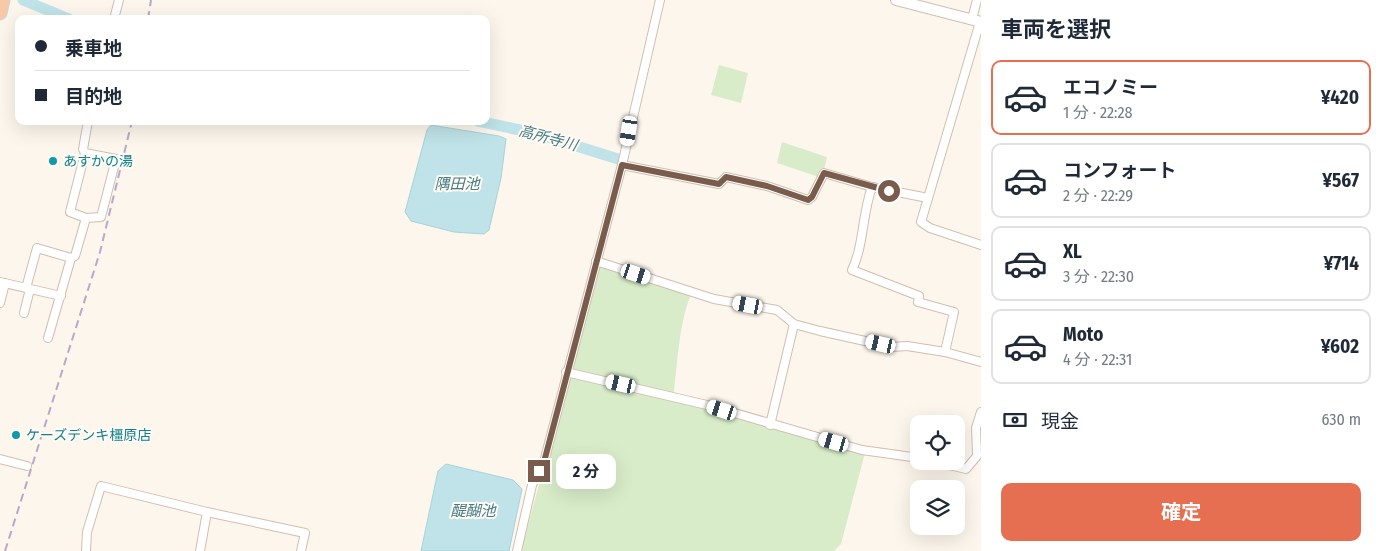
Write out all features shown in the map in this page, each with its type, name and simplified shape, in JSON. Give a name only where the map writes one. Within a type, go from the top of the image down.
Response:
[{"type":"highway","points":[[0,13],[3,0]]},
{"type":"street","points":[[115,15],[119,0]]},
{"type":"street","points":[[517,551],[532,485],[544,462],[566,372],[622,165],[660,0]]},
{"type":"street","points":[[896,0],[978,21]]},
{"type":"street","points":[[977,0],[978,21],[921,222],[930,228],[981,244]]},
{"type":"street","points":[[85,154],[116,159],[101,217],[86,218],[70,212],[85,154],[83,149],[87,125]]},
{"type":"street","points":[[622,165],[719,184],[726,177],[767,186],[808,200],[812,197],[824,173],[872,187],[928,198]]},
{"type":"street","points":[[872,187],[862,228],[861,243],[852,270],[919,296],[918,302],[954,312],[944,352]]},
{"type":"street","points":[[48,338],[71,258],[75,256],[86,218]]},
{"type":"street","points":[[24,313],[37,248],[71,258]]},
{"type":"street","points":[[596,261],[714,299],[777,310],[794,324],[892,347],[908,346],[944,352],[981,362]]},
{"type":"street","points":[[0,302],[2,283],[61,296]]},
{"type":"street","points":[[770,425],[794,324]]},
{"type":"street","points":[[566,372],[708,405],[770,425],[862,450],[910,457]]},
{"type":"street","points":[[965,469],[979,457],[976,428],[981,412]]},
{"type":"street","points":[[0,459],[27,466]]},
{"type":"street","points":[[86,551],[87,532],[101,486],[207,512],[305,533],[301,551]]},
{"type":"street","points":[[200,551],[207,512]]},
{"type":"green space","points":[[719,65],[748,73],[741,103],[711,95]]},
{"type":"green space","points":[[782,142],[827,157],[824,170],[819,177],[777,163]]},
{"type":"green space","points":[[602,265],[691,294],[683,319],[673,398],[865,453],[841,544],[834,551],[521,551],[598,267]]},
{"type":"water","name":"隅田池","points":[[431,125],[499,136],[506,139],[501,178],[489,230],[484,234],[454,232],[411,221],[405,212],[427,130]]},
{"type":"water","name":"醍醐池","points":[[446,464],[513,480],[522,489],[509,551],[421,551],[438,471]]},
{"type":"waterway","name":"高所寺川","points":[[23,0],[59,15]]},
{"type":"waterway","name":"高所寺川","points":[[490,124],[538,134],[618,159]]},
{"type":"railway","points":[[149,15],[151,0]]},
{"type":"railway","points":[[5,551],[100,252],[131,125]]},
{"type":"place","name":"あすかの湯","points":[[53,161]]},
{"type":"place","name":"ケーズデンキ橿原店","points":[[16,435]]},
{"type":"route","points":[[539,471],[544,462],[566,372],[622,165],[719,184],[726,177],[767,186],[808,200],[812,197],[824,173],[889,191]]}]
